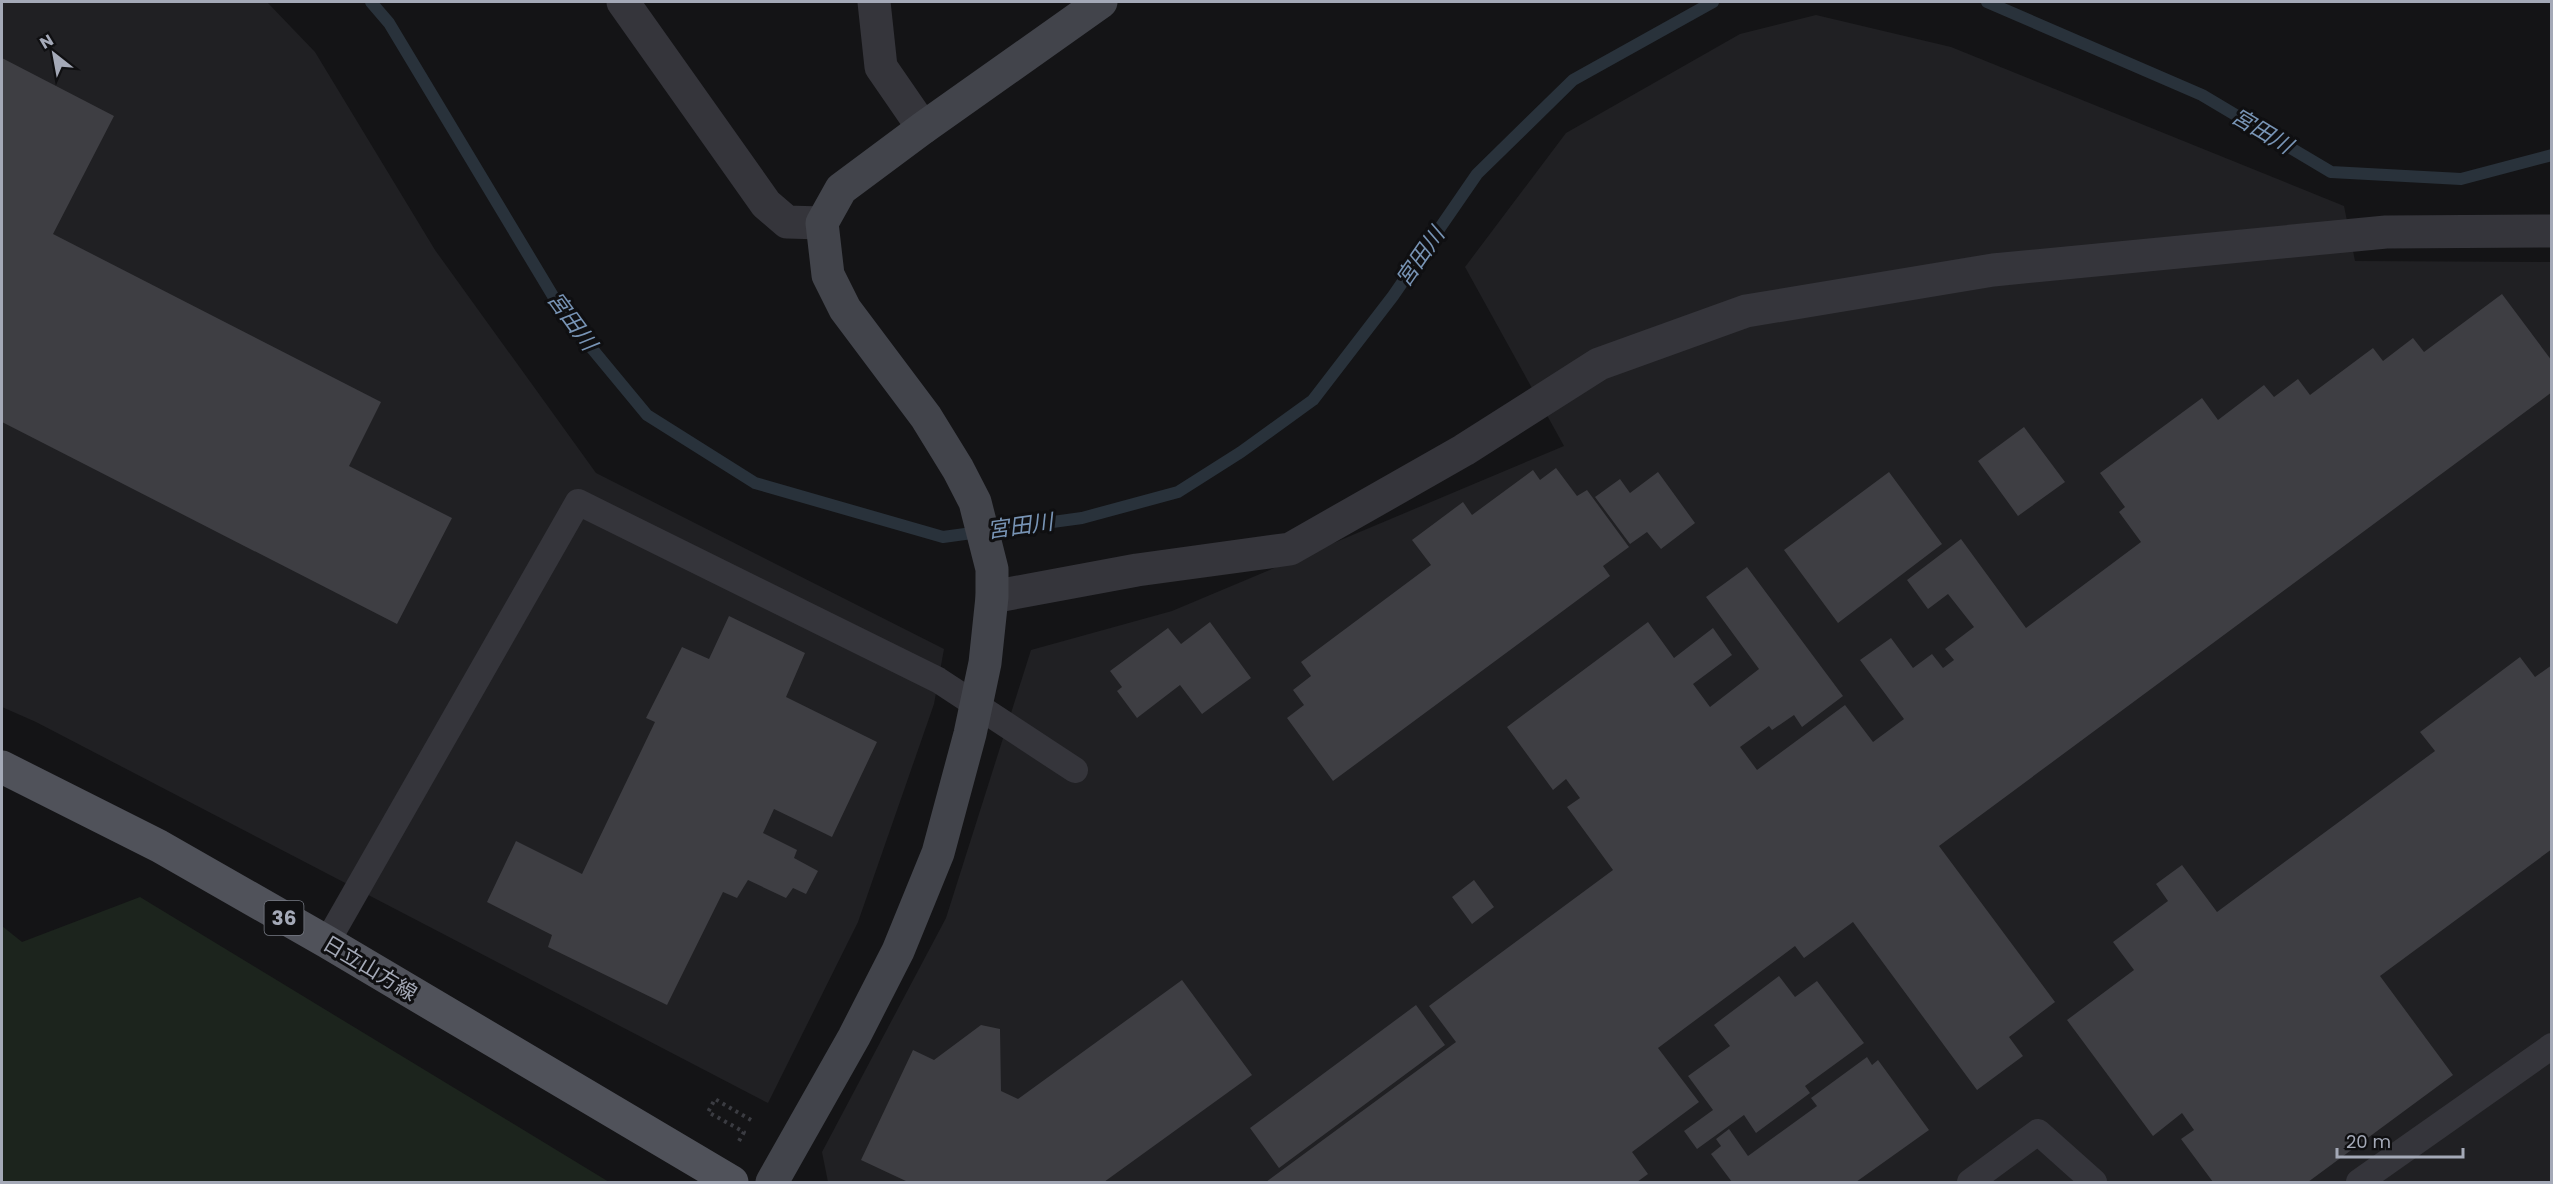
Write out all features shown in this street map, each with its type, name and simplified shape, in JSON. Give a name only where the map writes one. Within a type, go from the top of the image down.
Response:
[{"type":"main road","name":"日立山方線","points":[[2,767],[159,846],[327,942],[732,1182]]},
{"type":"street","points":[[623,2],[766,204],[787,222],[822,223]]},
{"type":"street","points":[[874,2],[881,67],[922,128]]},
{"type":"street","points":[[772,1182],[854,1037],[898,951],[938,853],[970,734],[983,673],[992,583],[975,502],[926,417],[844,309],[828,275],[822,223],[841,189],[922,128],[1101,2]]},
{"type":"street","points":[[992,583],[1137,570],[1290,549],[1464,450],[1599,364],[1746,311],[1993,270],[2386,232],[2552,231]]},
{"type":"lane","points":[[327,942],[578,501],[938,680],[1075,770]]},
{"type":"lane","points":[[2359,1182],[2552,1046]]},
{"type":"lane","points":[[1970,1182],[2038,1132],[2094,1182]]},
{"type":"path","points":[[744,1132],[708,1112],[715,1099],[751,1120]]},
{"type":"shaded area","points":[[2,2],[267,2],[315,52],[435,250],[596,473],[944,649],[934,704],[858,922],[768,1103],[36,722],[2,707]]},
{"type":"shaded area","points":[[1816,15],[1951,47],[2344,206],[2355,261],[2551,262],[2551,1182],[828,1182],[822,1152],[946,918],[1031,650],[1172,611],[1564,446],[1465,267],[1566,133],[1740,34]]},
{"type":"shaded area","points":[[140,897],[609,1182],[2,1182],[2,926],[22,942]]},
{"type":"building","points":[[2,58],[114,116],[53,234],[381,402],[349,466],[452,518],[397,624],[2,422]]},
{"type":"building","points":[[2502,294],[2552,361],[2552,392],[1939,846],[2055,1002],[2009,1037],[2023,1056],[1977,1090],[1853,922],[1804,958],[1795,946],[1658,1048],[1699,1102],[1632,1152],[1648,1174],[1637,1182],[1266,1182],[1456,1042],[1429,1006],[1613,870],[1567,807],[1580,798],[1566,779],[1553,790],[1507,727],[1648,622],[1674,658],[1713,628],[1732,655],[1693,684],[1710,707],[1759,669],[1706,597],[1747,567],[1843,696],[1802,727],[1794,715],[1772,730],[1769,726],[1740,747],[1757,770],[1845,705],[1873,742],[1904,719],[1860,660],[1891,638],[1913,668],[1932,654],[1943,668],[1954,660],[1945,649],[1974,627],[1948,594],[1928,609],[1907,580],[1961,539],[2026,628],[2141,542],[2119,512],[2125,507],[2100,473],[2202,398],[2218,420],[2264,385],[2274,397],[2298,379],[2310,395],[2373,348],[2383,361],[2413,338],[2424,352]]},
{"type":"building","points":[[2024,427],[2065,482],[2018,516],[1978,461]]},
{"type":"building","points":[[1556,468],[1577,496],[1587,490],[1629,547],[1603,566],[1610,576],[1333,781],[1287,718],[1304,705],[1293,690],[1311,676],[1301,662],[1431,565],[1412,540],[1463,502],[1472,515],[1533,470],[1540,480]]},
{"type":"building","points":[[1658,472],[1695,523],[1661,549],[1647,532],[1630,544],[1595,497],[1620,479],[1630,493]]},
{"type":"building","points":[[1889,472],[1942,544],[1838,623],[1784,550]]},
{"type":"building","points":[[729,616],[805,653],[786,697],[877,742],[832,837],[774,809],[763,833],[797,850],[794,858],[818,871],[806,894],[793,888],[786,898],[748,880],[737,898],[723,892],[667,1005],[548,947],[552,935],[487,902],[516,841],[582,874],[655,722],[646,718],[682,647],[709,659]]},
{"type":"building","points":[[1210,622],[1251,678],[1202,714],[1180,685],[1137,718],[1117,691],[1122,687],[1110,671],[1168,628],[1181,644]]},
{"type":"building","points":[[2520,657],[2535,677],[2552,665],[2552,849],[2380,976],[2453,1075],[2308,1182],[2213,1182],[2181,1139],[2194,1130],[2182,1113],[2153,1136],[2067,1020],[2134,970],[2113,942],[2168,901],[2156,884],[2182,865],[2217,912],[2435,751],[2420,732]]},
{"type":"building","points":[[1474,880],[1494,907],[1472,924],[1452,897]]},
{"type":"building","points":[[1779,976],[1795,997],[1817,981],[1864,1043],[1805,1086],[1810,1093],[1756,1133],[1744,1115],[1697,1149],[1684,1131],[1713,1110],[1688,1076],[1730,1046],[1714,1025]]},
{"type":"building","points":[[1182,980],[1252,1075],[1104,1182],[908,1182],[861,1160],[913,1050],[934,1060],[981,1025],[1000,1029],[1001,1091],[1018,1099]]},
{"type":"building","points":[[1416,1005],[1445,1045],[1279,1168],[1250,1128]]},
{"type":"building","points":[[1867,1057],[1872,1065],[1878,1060],[1929,1130],[1856,1182],[1732,1182],[1711,1154],[1721,1146],[1716,1139],[1729,1129],[1748,1156],[1817,1106],[1811,1098]]},
{"type":"waterway","name":"宮田川","points":[[371,2],[389,23],[565,316],[647,415],[755,483],[943,537],[1082,518],[1178,492],[1241,452],[1313,400],[1393,296],[1477,174],[1573,80],[1713,2]]},
{"type":"waterway","name":"宮田川","points":[[1987,2],[2202,95],[2331,172],[2461,179],[2552,155]]}]
